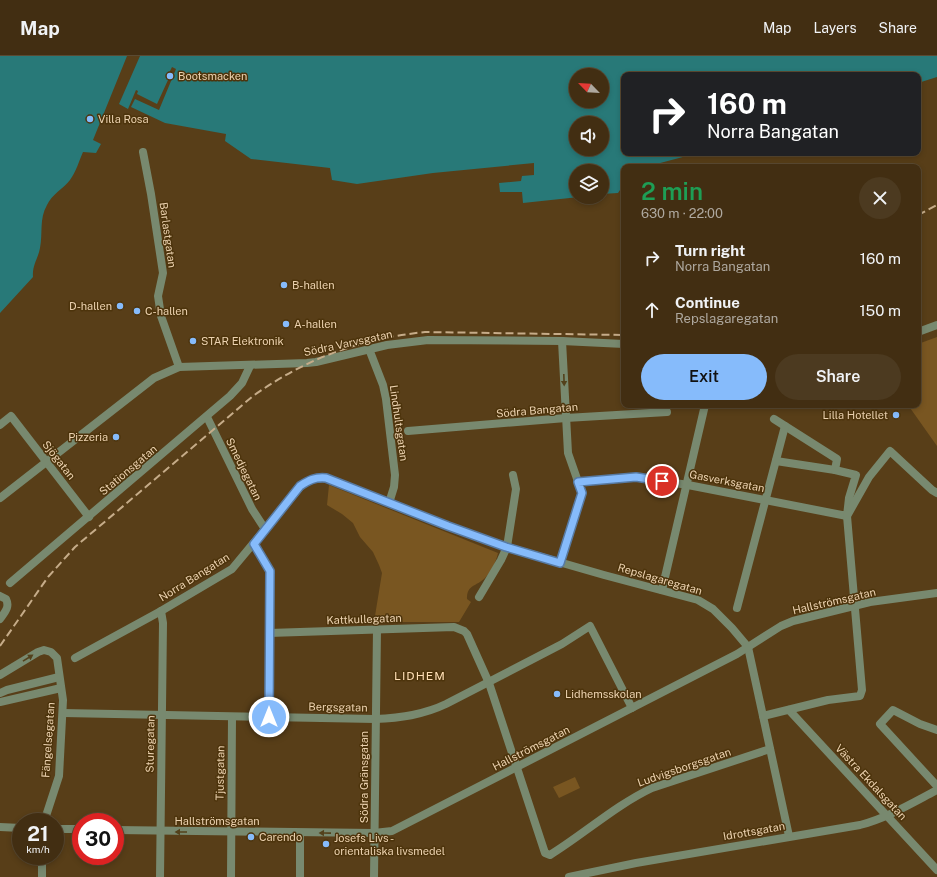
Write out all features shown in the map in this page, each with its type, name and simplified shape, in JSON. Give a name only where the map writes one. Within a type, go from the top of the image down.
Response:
[{"type":"street","name":"Barlastgatan","points":[[143,152],[163,273],[158,296],[161,316],[179,366]]},
{"type":"street","points":[[921,331],[937,325]]},
{"type":"street","name":"Södra Varvsgatan","points":[[0,498],[154,378],[179,366],[292,365],[316,362],[405,342],[428,340],[562,341],[621,344]]},
{"type":"street","points":[[560,563],[582,493],[568,453],[562,341]]},
{"type":"street","name":"Lindhultsgatan","points":[[369,349],[383,385],[386,398],[395,475],[390,503]]},
{"type":"street","name":"Stationsgatan","points":[[10,583],[207,417],[238,389],[250,366]]},
{"type":"street","points":[[662,590],[688,484],[704,408]]},
{"type":"street","name":"Södra Bangatan","points":[[408,431],[566,418],[668,412]]},
{"type":"street","name":"Sjögatan","points":[[0,425],[11,416],[89,517]]},
{"type":"street","name":"Smedjegatan","points":[[207,417],[252,509],[265,529]]},
{"type":"street","points":[[774,419],[837,458],[835,470]]},
{"type":"street","points":[[737,608],[785,426]]},
{"type":"street","points":[[846,516],[869,477],[890,451],[937,493]]},
{"type":"street","points":[[763,716],[828,700],[860,696],[862,690],[846,516],[849,498],[856,475],[835,470],[776,461]]},
{"type":"street","points":[[479,597],[502,560],[506,547],[516,489],[513,475]]},
{"type":"street","name":"Gasverksgatan","points":[[578,482],[636,477],[688,484],[846,516]]},
{"type":"street","name":"Norra Bangatan","points":[[75,658],[161,611],[232,569],[300,486],[312,479],[326,478],[390,503]]},
{"type":"street","name":"Repslagaregatan","points":[[390,503],[506,547],[698,600],[713,609],[748,647],[789,836]]},
{"type":"street","points":[[254,544],[270,571],[269,717]]},
{"type":"street","name":"Hallströmsgatan","points":[[124,830],[300,833],[374,833],[392,831],[632,708],[748,647],[793,621],[855,605],[937,593]]},
{"type":"street","points":[[0,596],[6,599],[8,603],[7,608],[0,619]]},
{"type":"street","name":"Sturegatan","points":[[160,877],[163,623],[161,611]]},
{"type":"street","name":"Bergsgatan","points":[[63,713],[375,719],[406,717],[434,710],[562,644],[590,626],[632,708]]},
{"type":"street","name":"Kattkullegatan","points":[[270,633],[459,628],[467,634],[489,682]]},
{"type":"street","name":"Södra Gränsgatan","points":[[374,877],[376,629]]},
{"type":"street","name":"Fängelsegatan","points":[[0,675],[38,652],[44,650],[51,652],[57,658],[63,700],[59,776],[47,813]]},
{"type":"street","points":[[0,693],[59,677]]},
{"type":"street","points":[[489,682],[516,768]]},
{"type":"street","points":[[0,702],[61,688]]},
{"type":"street","name":"Västra Ekdalsgatan","points":[[789,710],[937,870]]},
{"type":"street","points":[[937,730],[920,724],[893,710],[880,724],[937,786]]},
{"type":"street","name":"Tjustgatan","points":[[231,877],[232,717]]},
{"type":"street","name":"Ludvigsborgsgatan","points":[[516,768],[546,853],[550,855],[635,796],[652,788],[770,749]]},
{"type":"street","name":"Idrottsgatan","points":[[569,877],[636,863],[875,822],[937,790]]},
{"type":"street","points":[[0,827],[12,828]]},
{"type":"street","points":[[300,833],[300,877]]},
{"type":"street","points":[[42,865],[42,877]]},
{"type":"shaded area","points":[[937,337],[937,446],[910,408],[921,408],[921,343]]},
{"type":"shaded area","points":[[329,485],[498,553],[493,567],[487,576],[482,581],[470,588],[467,594],[467,599],[471,602],[459,622],[374,622],[382,573],[373,552],[360,537],[353,523],[327,505]]},
{"type":"shaded area","points":[[575,777],[580,788],[559,798],[553,787]]},
{"type":"water","points":[[0,56],[127,56],[93,140],[101,144],[96,153],[83,152],[76,170],[70,180],[49,201],[43,216],[41,242],[33,269],[33,277],[0,313]]},
{"type":"water","points":[[140,56],[937,56],[937,77],[921,82],[921,72],[621,72],[621,156],[687,156],[656,164],[621,164],[621,188],[618,193],[609,194],[609,164],[569,164],[569,198],[523,203],[522,192],[500,192],[499,183],[521,181],[522,176],[534,175],[534,163],[433,173],[357,184],[332,180],[330,168],[251,159],[225,141],[226,134],[165,123],[131,107],[135,99],[159,110],[176,69],[172,67],[157,104],[137,94],[138,91],[136,90],[128,109],[119,104]]},
{"type":"railway","points":[[921,213],[937,205]]},
{"type":"railway","points":[[0,646],[48,577],[75,547],[253,396],[293,371],[334,352],[356,345],[401,335],[425,332],[621,335]]},
{"type":"place","name":"Bootsmacken","points":[[170,76]]},
{"type":"place","name":"Villa Rosa","points":[[90,119]]},
{"type":"place","name":"B-hallen","points":[[284,285]]},
{"type":"place","name":"D-hallen","points":[[120,306]]},
{"type":"place","name":"C-hallen","points":[[137,311]]},
{"type":"place","name":"A-hallen","points":[[286,324]]},
{"type":"place","name":"STAR Elektronik","points":[[193,341]]},
{"type":"place","name":"Lilla Hotellet","points":[[896,415]]},
{"type":"place","name":"Pizzeria","points":[[116,437]]},
{"type":"place","name":"Lidhemsskolan","points":[[557,694]]},
{"type":"place","name":"Carendo","points":[[251,837]]},
{"type":"place","name":"Josefs Livs - orientaliska livsmedel","points":[[326,844]]},
{"type":"district","name":"LIDHEM","points":[[420,676]]},
{"type":"route","points":[[269,717],[270,571],[254,544],[300,486],[312,479],[326,478],[448,526],[506,547],[560,563],[582,493],[578,482],[636,477],[662,481]]}]
